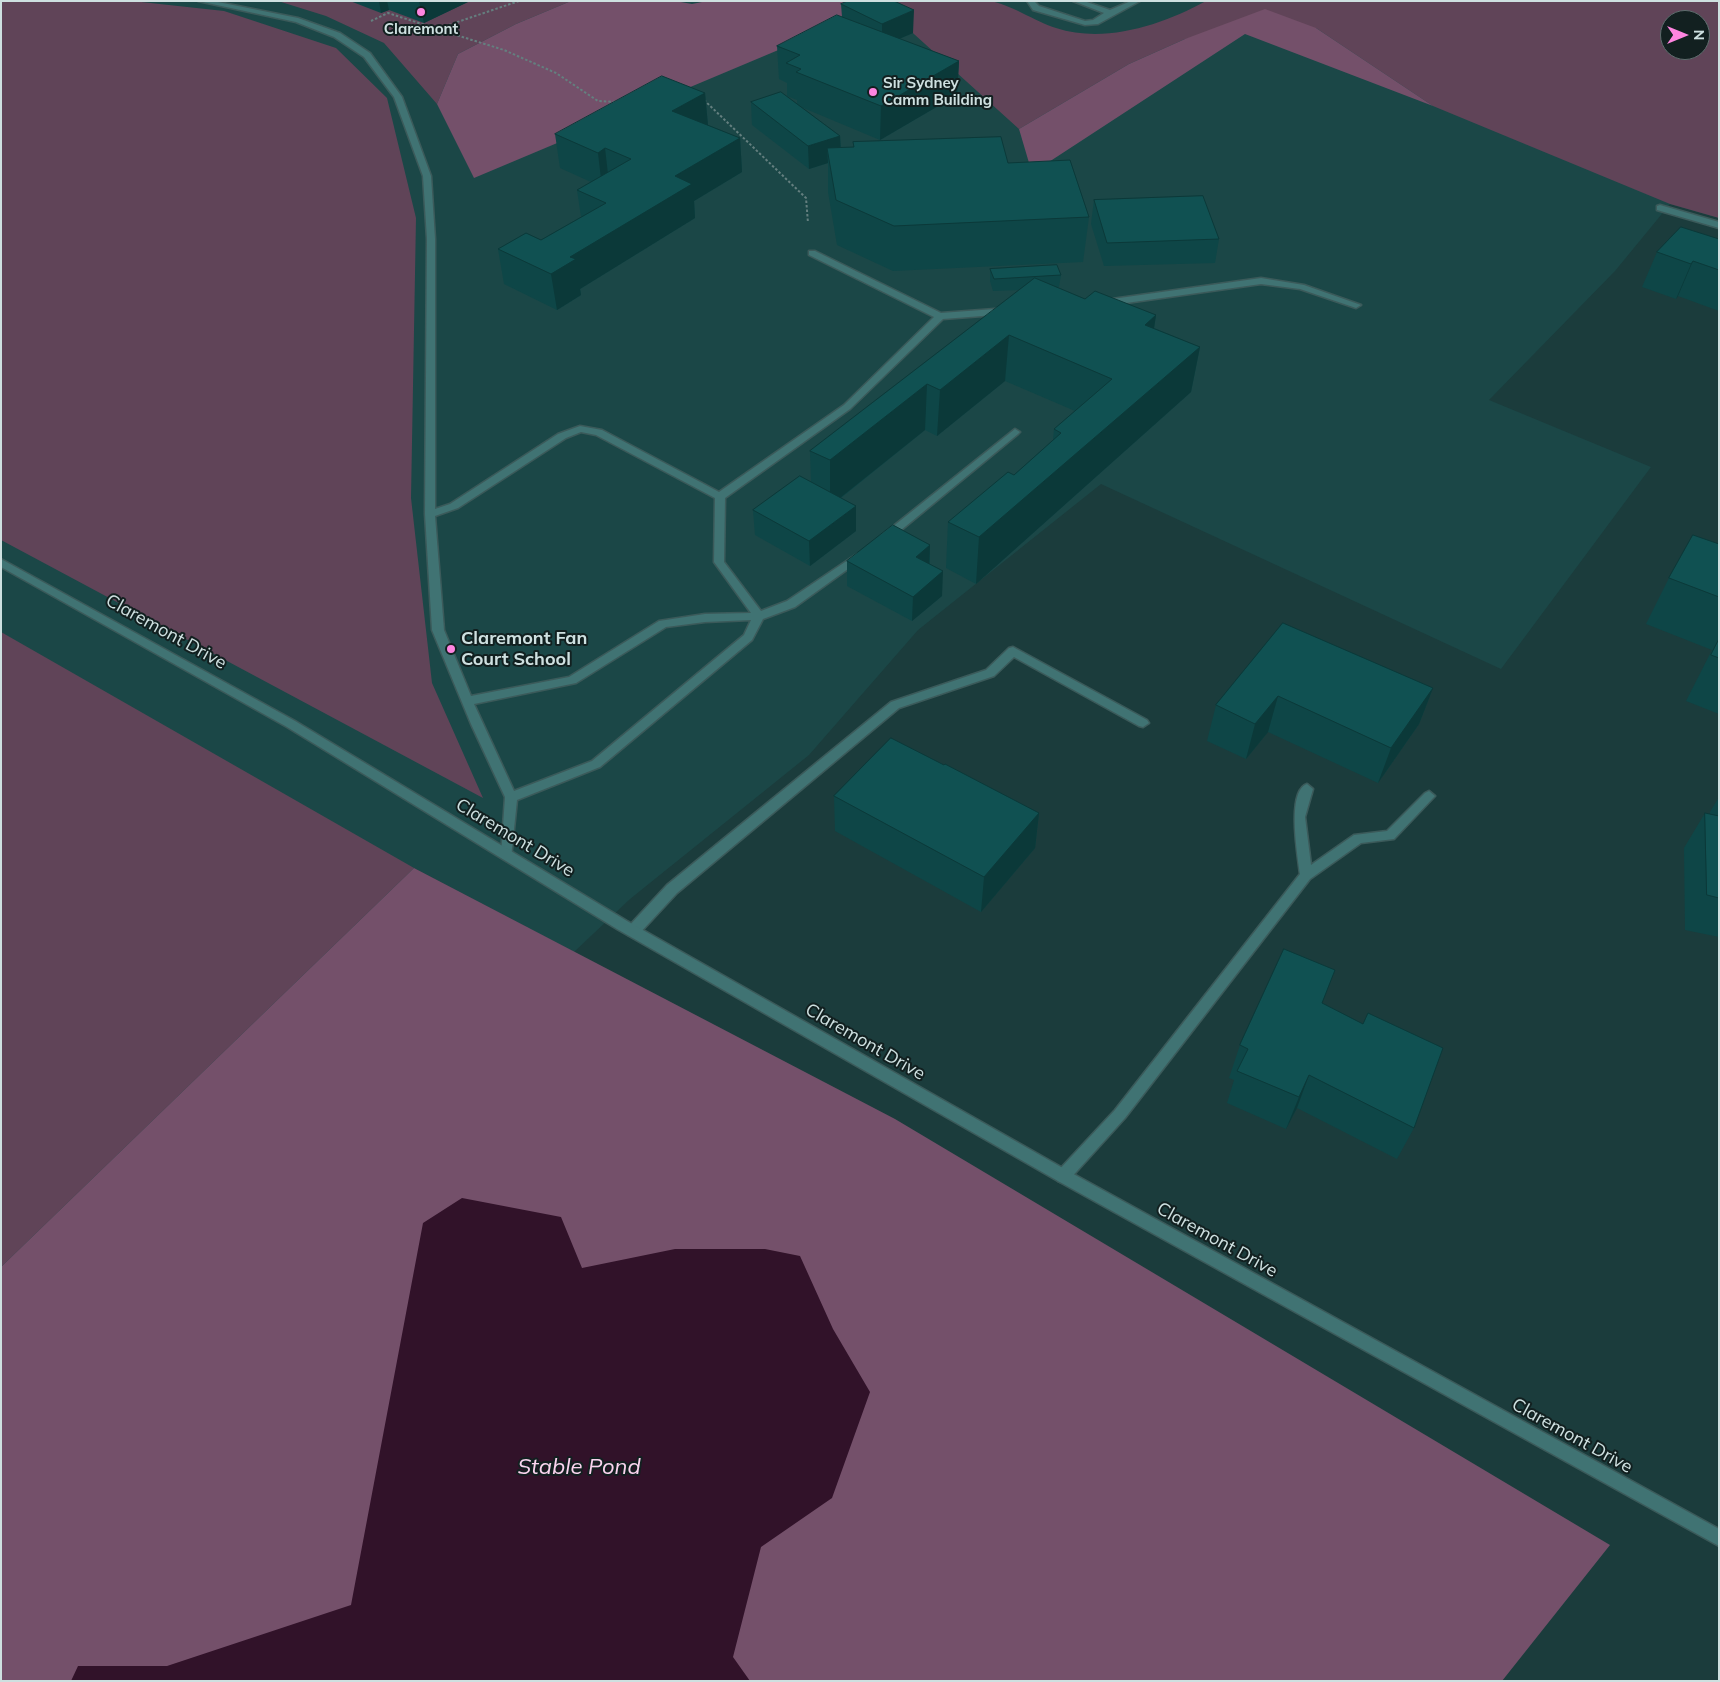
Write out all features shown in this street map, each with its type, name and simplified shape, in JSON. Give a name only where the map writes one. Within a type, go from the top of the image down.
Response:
[{"type":"street","points":[[201,1],[298,20],[337,35],[367,55],[398,97],[427,176],[431,239],[430,514],[438,630],[467,701],[511,797],[507,855]]},
{"type":"street","points":[[1030,1],[1036,8],[1085,23],[1095,22],[1137,1]]},
{"type":"street","points":[[1076,1],[1110,13]]},
{"type":"street","points":[[1660,208],[1719,225]]},
{"type":"street","points":[[812,253],[940,316],[1020,310]]},
{"type":"street","points":[[1099,304],[1170,296],[1215,286],[1260,281],[1301,287],[1356,305]]},
{"type":"street","points":[[720,497],[847,408],[940,316]]},
{"type":"street","points":[[430,514],[454,506],[562,436],[580,429],[599,432],[720,497]]},
{"type":"street","points":[[467,701],[572,680],[663,624],[705,618],[759,616],[791,604],[872,548],[1015,432]]},
{"type":"street","points":[[720,497],[719,562],[759,616]]},
{"type":"street","name":"Claremont Drive","points":[[1,562],[291,724],[633,931],[1063,1176],[1719,1538]]},
{"type":"street","points":[[511,797],[596,764],[748,638],[759,616]]},
{"type":"street","points":[[633,931],[672,889],[895,705],[990,673],[1013,651],[1143,723]]},
{"type":"street","points":[[1306,875],[1299,817],[1307,789]]},
{"type":"street","points":[[1063,1176],[1120,1114],[1306,875],[1358,838],[1390,836],[1429,796]]},
{"type":"path","points":[[436,29],[519,1]]},
{"type":"path","points":[[337,35],[388,13],[504,50],[556,73],[598,100],[624,103]]},
{"type":"path","points":[[700,96],[806,198],[812,253]]},
{"type":"shaded area","name":"Claremont Fan Court School","points":[[1,1],[1719,1],[1719,218],[1670,204],[1615,271],[1489,400],[1651,467],[1501,669],[1101,484],[918,630],[809,755],[630,899],[574,952],[414,868],[1,1267]]},
{"type":"shaded area","points":[[1,1],[132,1],[224,11],[336,48],[387,98],[416,218],[411,498],[432,683],[483,798],[1,540]]},
{"type":"shaded area","points":[[278,1],[571,1],[516,24],[458,54],[437,104],[384,43],[326,16]]},
{"type":"shaded area","points":[[571,1],[675,1],[692,4],[707,1],[904,1],[883,6],[474,178],[437,104],[458,54],[516,24]]},
{"type":"shaded area","points":[[904,1],[997,2],[1056,28],[1094,34],[1133,30],[1171,18],[1206,1],[1719,1],[1719,218],[1670,204],[1433,106],[1316,28],[1185,39],[1129,64],[1019,129],[883,6]]},
{"type":"shaded area","points":[[1265,9],[1316,28],[1433,106],[1245,34],[1032,173],[1019,129],[1129,64],[1185,39]]},
{"type":"shaded area","points":[[1,632],[414,868],[1,1267]]},
{"type":"shaded area","points":[[414,868],[895,1119],[1610,1545],[1502,1681],[1,1681],[1,1267]]},
{"type":"water","name":"Stable Pond","points":[[462,1198],[561,1217],[582,1268],[675,1249],[765,1249],[800,1256],[833,1329],[870,1392],[832,1498],[761,1547],[733,1657],[750,1681],[71,1681],[78,1666],[167,1666],[351,1605],[423,1223]]},
{"type":"building","points":[[848,1],[894,1],[914,10],[882,24],[841,4]]},
{"type":"building","points":[[837,15],[959,61],[881,106],[796,72],[801,69],[786,63],[800,55],[777,46]]},
{"type":"building","points":[[662,76],[705,93],[672,111],[740,138],[675,176],[692,184],[570,257],[576,259],[551,274],[498,249],[526,233],[541,240],[606,203],[577,190],[631,159],[605,148],[598,153],[555,134]]},
{"type":"building","points":[[781,92],[840,136],[808,146],[751,102]]},
{"type":"building","points":[[1001,137],[1008,163],[1070,160],[1089,217],[894,226],[836,200],[827,148],[854,147],[853,142]]},
{"type":"building","points":[[1203,196],[1219,239],[1107,243],[1094,200]]},
{"type":"building","points":[[1681,227],[1719,239],[1719,270],[1693,261],[1691,264],[1657,252]]},
{"type":"building","points":[[1057,265],[1061,275],[994,279],[990,269]]},
{"type":"building","points":[[1035,278],[1085,299],[1095,291],[1156,315],[1145,325],[1200,347],[979,537],[948,522],[1008,472],[1014,475],[1061,433],[1054,429],[1112,379],[1009,335],[940,390],[927,384],[830,460],[810,451]]},
{"type":"building","points":[[800,476],[856,506],[809,541],[753,510]]},
{"type":"building","points":[[893,525],[930,545],[916,557],[943,571],[913,597],[847,561]]},
{"type":"building","points":[[1693,535],[1719,544],[1719,597],[1669,578]]},
{"type":"building","points":[[1283,623],[1433,688],[1391,748],[1278,696],[1255,724],[1216,705]]},
{"type":"building","points":[[1719,639],[1719,658],[1711,655]]},
{"type":"building","points":[[891,738],[1039,813],[984,877],[834,796]]},
{"type":"building","points":[[1705,813],[1719,816],[1719,898],[1707,895]]},
{"type":"building","points":[[1284,949],[1335,970],[1322,1003],[1363,1024],[1368,1013],[1443,1048],[1414,1128],[1309,1075],[1299,1097],[1237,1071],[1248,1049],[1240,1045]]},
{"type":"place","name":"Claremont","points":[[421,12]]},
{"type":"place","name":"Sir Sydney Camm Building","points":[[873,92]]},
{"type":"place","name":"Claremont Fan Court School","points":[[451,649]]}]
